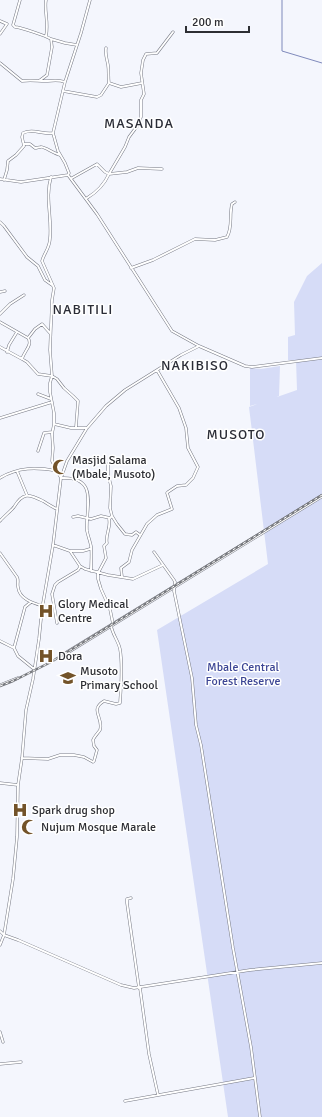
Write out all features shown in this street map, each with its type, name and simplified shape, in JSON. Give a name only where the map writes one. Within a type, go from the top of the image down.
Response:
[{"type":"main road","points":[[63,655],[322,496]]},
{"type":"street","points":[[20,0],[13,25],[15,27],[20,27],[51,39],[78,45]]},
{"type":"street","points":[[46,0],[45,5],[48,22],[46,36]]},
{"type":"street","points":[[68,175],[69,173],[54,140],[53,133],[65,82],[78,45],[90,0]]},
{"type":"street","points":[[0,21],[7,24],[0,34]]},
{"type":"street","points":[[86,198],[97,192],[106,181],[129,137],[138,125],[141,117],[141,100],[144,94],[141,73],[143,60],[146,54],[157,53],[173,32]]},
{"type":"street","points":[[39,81],[47,75],[52,47],[51,39]]},
{"type":"street","points":[[63,91],[97,96],[101,95],[109,83],[108,66],[105,55],[106,48]]},
{"type":"street","points":[[0,63],[22,80],[47,81],[57,79],[65,82]]},
{"type":"street","points":[[109,83],[121,87],[142,83]]},
{"type":"street","points":[[4,180],[8,161],[24,146],[22,137],[25,132],[34,130],[49,134],[53,133]]},
{"type":"street","points":[[24,144],[30,144],[35,148],[40,146],[44,147],[52,153],[60,155]]},
{"type":"street","points":[[72,178],[97,164],[109,174],[126,172],[138,168],[162,169]]},
{"type":"street","points":[[0,179],[21,182],[68,175],[72,178],[172,331],[199,346],[246,366],[252,367],[322,358]]},
{"type":"street","points":[[51,177],[48,190],[50,237],[47,251],[42,261],[53,286],[50,333],[52,376],[50,386],[54,414],[52,432],[52,460],[61,478]]},
{"type":"street","points":[[131,268],[153,260],[195,239],[215,240],[227,237],[232,217],[232,204],[236,202]]},
{"type":"street","points":[[0,222],[27,257],[38,266],[45,280],[53,286]]},
{"type":"street","points":[[0,292],[5,291]]},
{"type":"street","points":[[0,314],[10,304],[24,295]]},
{"type":"street","points":[[0,322],[28,338],[30,341],[30,344],[22,359]]},
{"type":"street","points":[[28,338],[35,329],[42,324],[50,333]]},
{"type":"street","points":[[7,352],[9,345],[17,332]]},
{"type":"street","points":[[0,945],[4,935],[13,879],[17,837],[18,785],[26,710],[34,669],[53,545],[61,478],[66,461],[88,428],[116,396],[199,346]]},
{"type":"street","points":[[0,347],[27,362],[38,374],[52,376],[57,379],[78,401],[76,427]]},
{"type":"street","points":[[122,577],[121,568],[129,562],[132,550],[147,524],[153,518],[172,509],[168,492],[178,486],[186,485],[193,478],[198,467],[188,448],[186,428],[179,408],[157,370]]},
{"type":"street","points":[[38,394],[51,400]]},
{"type":"street","points":[[0,418],[51,400]]},
{"type":"street","points":[[54,424],[71,428],[88,428]]},
{"type":"street","points":[[38,451],[44,433],[52,432]]},
{"type":"street","points":[[22,758],[48,759],[60,755],[80,755],[93,762],[97,750],[92,740],[100,730],[101,723],[97,708],[104,701],[120,704],[120,649],[112,625],[110,609],[99,585],[98,573],[106,558],[104,546],[107,543],[106,537],[111,517],[111,486],[108,474],[108,464]]},
{"type":"street","points":[[0,478],[17,471],[35,468],[57,470]]},
{"type":"street","points":[[17,471],[27,496]]},
{"type":"street","points":[[61,478],[77,480],[84,485],[89,496],[87,530],[91,548],[91,571]]},
{"type":"street","points":[[0,521],[13,507],[16,501],[27,496],[37,499],[57,509]]},
{"type":"street","points":[[72,517],[78,516],[88,519],[101,516],[111,517],[125,534],[132,535],[136,532],[140,536]]},
{"type":"street","points":[[53,545],[70,551],[83,551],[91,548]]},
{"type":"street","points":[[70,551],[80,566],[98,573],[130,579],[138,578],[163,565]]},
{"type":"street","points":[[154,552],[175,582],[174,586],[192,678],[196,724],[201,744],[238,971],[260,1117]]},
{"type":"street","points":[[0,553],[17,577],[17,586],[20,594],[31,602],[43,606]]},
{"type":"street","points":[[57,623],[52,594],[55,585],[78,570],[80,566]]},
{"type":"street","points":[[14,648],[25,606],[31,602]]},
{"type":"street","points":[[0,641],[14,648],[18,656],[34,669]]},
{"type":"street","points":[[0,685],[18,678]]},
{"type":"street","points":[[0,784],[18,785]]},
{"type":"street","points":[[131,898],[127,899],[127,903],[149,1054],[158,1095]]},
{"type":"street","points":[[0,930],[4,935],[121,985],[140,988],[238,971],[322,963]]},
{"type":"street","points":[[0,1032],[3,1042]]},
{"type":"street","points":[[0,1064],[21,1062]]},
{"type":"street","points":[[125,1101],[254,1078]]},
{"type":"green space","name":"Mbale Central Forest Reserve","points":[[322,263],[322,1117],[228,1117],[157,630],[268,564],[249,407],[257,404],[250,406],[250,368],[261,369],[280,366],[279,396],[277,397],[297,390],[296,360],[288,360],[288,337],[295,335],[294,302],[307,276]]},
{"type":"waterway","points":[[282,0],[282,51],[322,63]]},
{"type":"railway","points":[[0,686],[51,662],[322,495]]},
{"type":"place","name":"Masjid Salama (Mbale, Musoto)","points":[[60,467]]},
{"type":"place","name":"Glory Medical Centre","points":[[46,611]]},
{"type":"place","name":"Dora","points":[[46,656]]},
{"type":"place","name":"Musoto Primary School","points":[[68,678]]},
{"type":"place","name":"Spark drug shop","points":[[20,810]]},
{"type":"place","name":"Nujum Mosque Marale","points":[[29,827]]},
{"type":"district","name":"MASANDA","points":[[139,123]]},
{"type":"district","name":"NABITILI","points":[[83,309]]},
{"type":"district","name":"NAKIBISO","points":[[195,365]]},
{"type":"district","name":"MUSOTO","points":[[236,434]]}]
